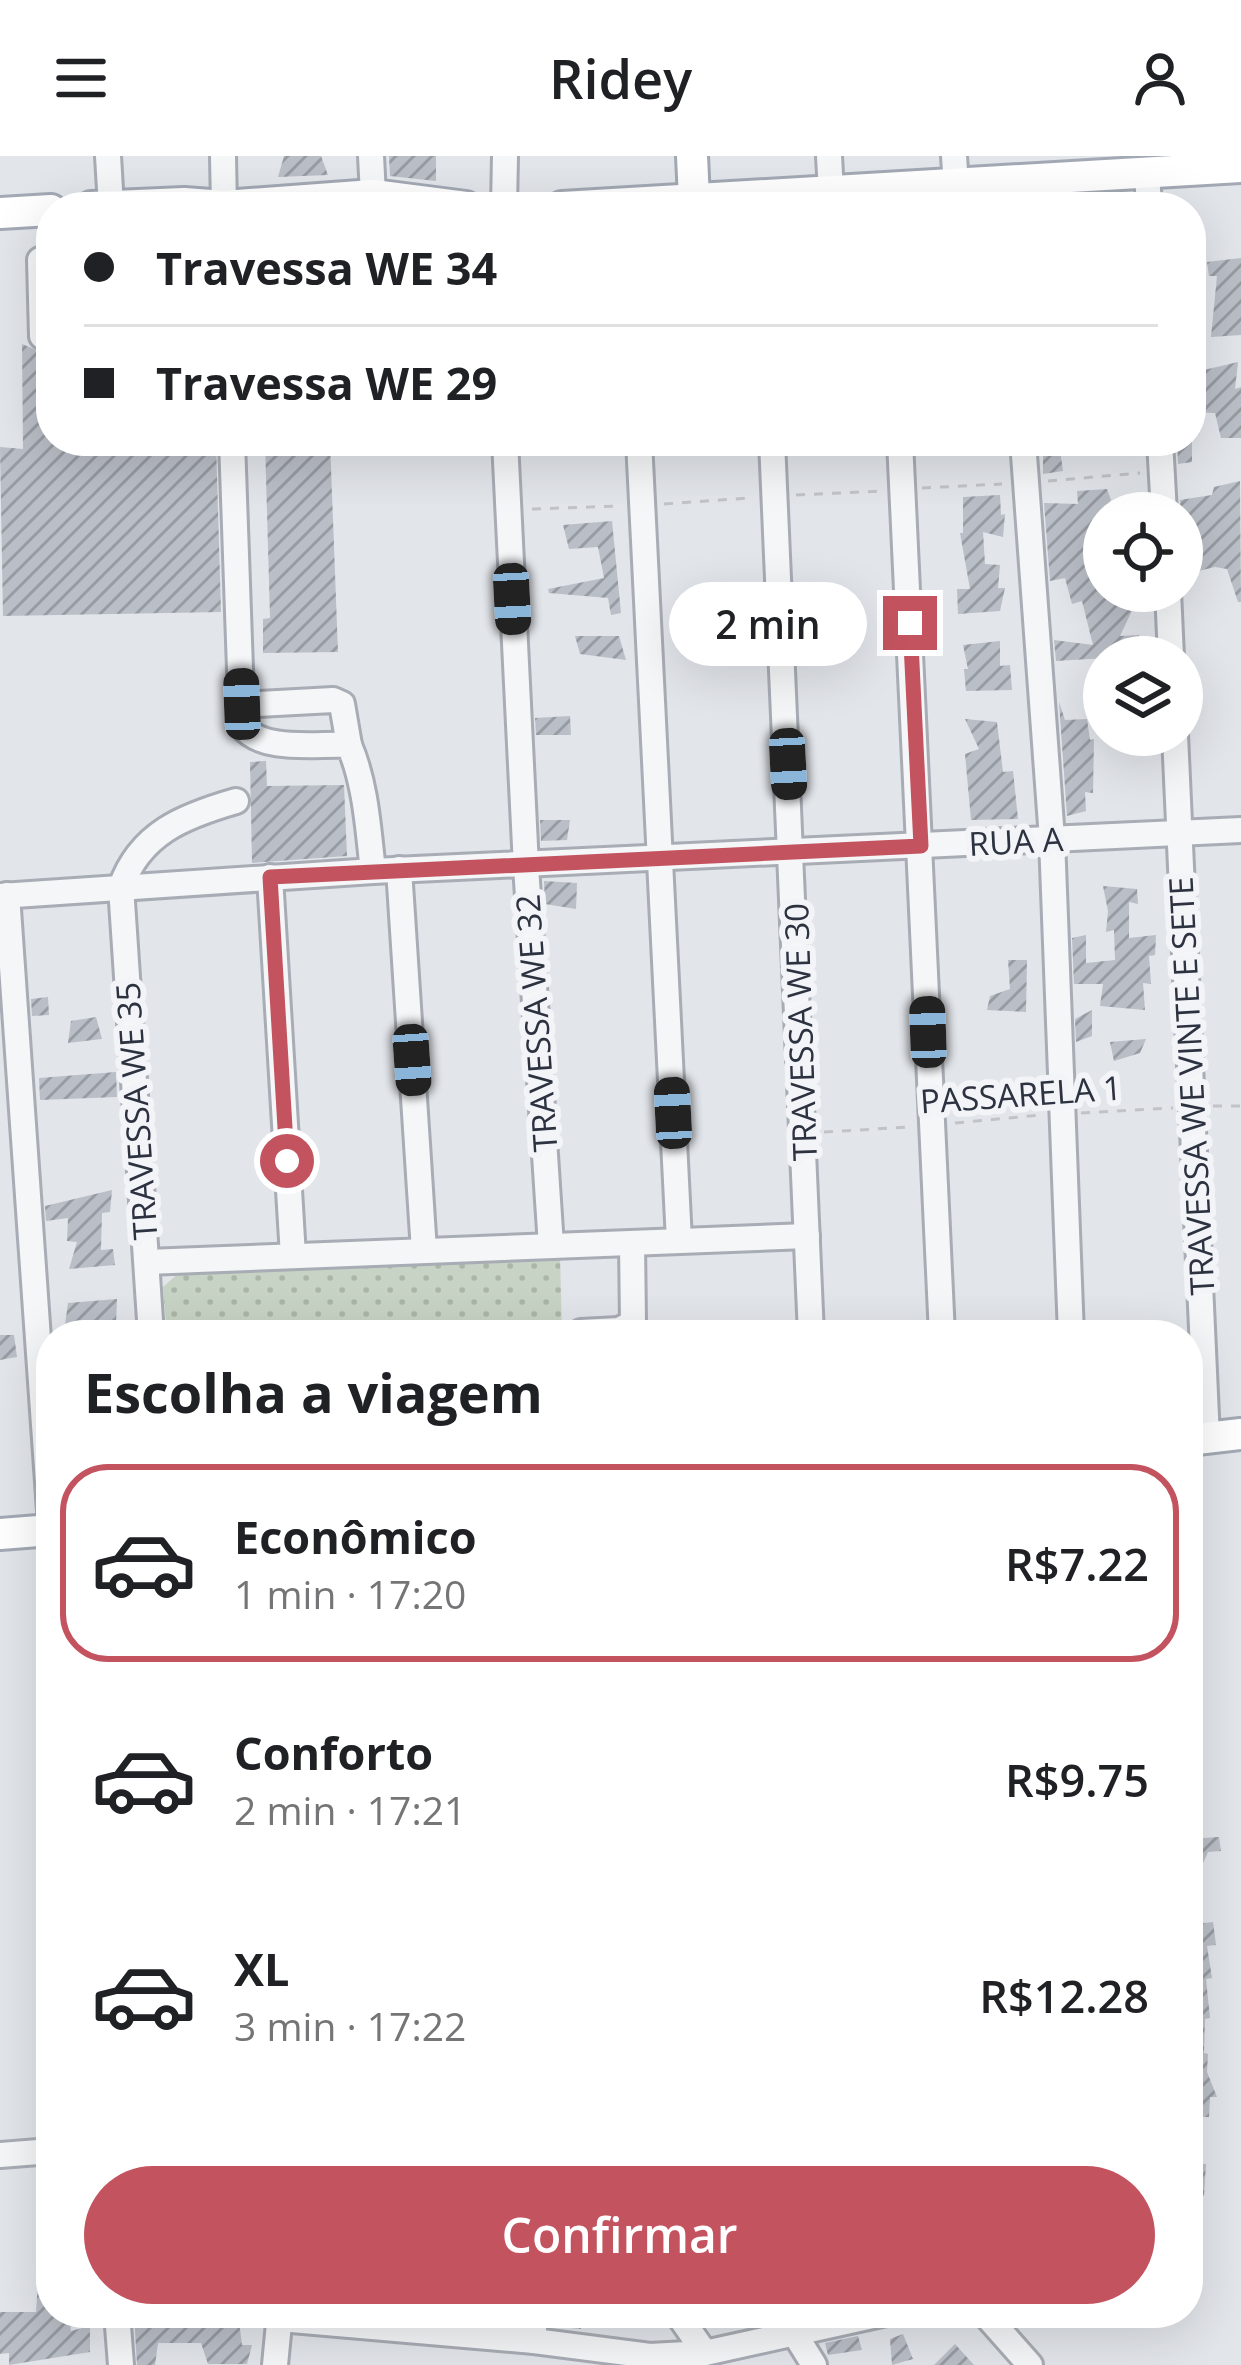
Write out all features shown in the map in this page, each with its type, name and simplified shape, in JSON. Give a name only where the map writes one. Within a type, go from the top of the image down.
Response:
[{"type":"main road","points":[[692,156],[694,192]]},
{"type":"main road","points":[[1015,192],[1088,166],[1147,172],[1222,164]]},
{"type":"main road","points":[[902,192],[955,171],[1004,192]]},
{"type":"main road","points":[[0,213],[36,211]]},
{"type":"main road","points":[[1203,1439],[1241,1435]]},
{"type":"main road","points":[[0,1534],[36,1529]]},
{"type":"street","points":[[108,156],[110,192]]},
{"type":"street","points":[[223,156],[224,192]]},
{"type":"street","points":[[371,156],[373,192]]},
{"type":"street","points":[[504,192],[505,156]]},
{"type":"street","points":[[829,156],[831,192]]},
{"type":"street","points":[[1147,172],[1148,192]]},
{"type":"street","points":[[233,456],[242,725],[249,736],[262,742],[350,745]]},
{"type":"street","name":"TRAVESSA WE 32","points":[[506,456],[550,1246]]},
{"type":"street","points":[[640,456],[680,1241]]},
{"type":"street","name":"TRAVESSA WE 30","points":[[773,456],[810,1320]]},
{"type":"street","points":[[901,456],[941,1320]]},
{"type":"street","points":[[1024,456],[1052,839],[1070,1320]]},
{"type":"street","points":[[1161,456],[1163,492]]},
{"type":"street","points":[[242,704],[333,700],[342,704],[369,821],[373,871]]},
{"type":"street","name":"TRAVESSA WE VINTE E SETE","points":[[1176,756],[1192,1107],[1196,1320]]},
{"type":"street","points":[[121,887],[135,853],[186,817],[236,801]]},
{"type":"street","name":"RUA A","points":[[3,896],[399,869],[1241,830]]},
{"type":"street","points":[[399,869],[424,1251]]},
{"type":"street","points":[[270,877],[292,1256]]},
{"type":"street","name":"TRAVESSA WE 35","points":[[121,887],[150,1320]]},
{"type":"street","points":[[3,896],[36,1330]]},
{"type":"street","points":[[147,1262],[807,1236]]},
{"type":"street","points":[[632,1243],[632,1320]]},
{"type":"street","points":[[0,2156],[36,2152]]},
{"type":"street","points":[[118,2328],[121,2365]]},
{"type":"street","points":[[275,2365],[279,2328]]},
{"type":"street","points":[[402,2328],[650,2356],[705,2353],[808,2328]]},
{"type":"street","points":[[534,2328],[534,2341]]},
{"type":"street","points":[[688,2328],[705,2353]]},
{"type":"street","points":[[997,2328],[1030,2365]]},
{"type":"street","points":[[793,2331],[814,2365]]},
{"type":"path","points":[[1025,483],[1162,471]]},
{"type":"path","name":"PASSARELA 1","points":[[804,1133],[1241,1106]]},
{"type":"green space","points":[[560,1256],[562,1320],[166,1320],[163,1287],[181,1271]]},
{"type":"building","points":[[284,156],[321,156],[328,175],[278,177]]},
{"type":"building","points":[[389,156],[436,156],[436,181],[390,176]]},
{"type":"building","points":[[1241,258],[1241,335],[1211,337],[1217,276],[1209,276],[1207,262]]},
{"type":"building","points":[[22,344],[36,350],[36,456],[216,456],[221,612],[3,616],[0,447],[23,449]]},
{"type":"building","points":[[1238,362],[1235,389],[1241,387],[1241,438],[1221,438],[1215,413],[1206,413],[1206,369]]},
{"type":"building","points":[[265,456],[331,456],[338,652],[263,653],[263,619],[270,618]]},
{"type":"building","points":[[1043,456],[1061,456],[1063,471],[1043,474]]},
{"type":"building","points":[[1178,456],[1192,456],[1192,462],[1178,464]]},
{"type":"building","points":[[1240,481],[1241,602],[1227,569],[1203,570],[1203,496],[1212,495],[1214,487]]},
{"type":"building","points":[[1077,491],[1108,492],[1083,492],[1083,605],[1082,601],[1072,604],[1065,578],[1050,581],[1044,503],[1078,504]]},
{"type":"building","points":[[1000,495],[1001,515],[1005,514],[1003,537],[983,532],[985,564],[1000,565],[998,588],[1005,588],[1000,611],[958,614],[957,589],[970,589],[960,533],[963,497]]},
{"type":"building","points":[[612,521],[621,613],[611,615],[608,598],[549,593],[548,589],[604,578],[598,547],[569,549],[563,525]]},
{"type":"building","points":[[1085,612],[1131,612],[1120,636],[1091,636]]},
{"type":"building","points":[[575,636],[619,636],[626,660],[580,654]]},
{"type":"building","points":[[1054,640],[1083,644],[1083,659],[1056,661]]},
{"type":"building","points":[[1000,641],[1000,666],[1010,665],[1012,690],[966,691],[963,645]]},
{"type":"building","points":[[1059,702],[1065,720],[1083,719],[1083,756],[1094,756],[1093,793],[1085,792],[1086,811],[1067,816]]},
{"type":"building","points":[[570,716],[571,735],[536,735],[535,718]]},
{"type":"building","points":[[965,719],[997,722],[1003,772],[1013,771],[1018,819],[971,820],[965,754],[979,749]]},
{"type":"building","points":[[266,761],[267,786],[344,785],[347,856],[252,863],[250,762]]},
{"type":"building","points":[[540,820],[570,820],[567,840],[541,841]]},
{"type":"building","points":[[544,881],[577,883],[576,909],[545,904]]},
{"type":"building","points":[[1103,886],[1137,889],[1138,904],[1129,902],[1129,938],[1156,935],[1155,955],[1149,956],[1151,984],[1143,983],[1145,1010],[1100,1006],[1103,984],[1074,984],[1072,938],[1086,935],[1086,963],[1115,960],[1114,930],[1106,932]]},
{"type":"building","points":[[1008,960],[1027,960],[1026,1012],[987,1010],[990,996],[1010,989]]},
{"type":"building","points":[[48,997],[49,1015],[32,1016],[31,999]]},
{"type":"building","points":[[1092,1010],[1092,1036],[1076,1042],[1075,1019]]},
{"type":"building","points":[[96,1017],[102,1039],[68,1043],[71,1021]]},
{"type":"building","points":[[1146,1039],[1140,1053],[1114,1061],[1110,1042]]},
{"type":"building","points":[[116,1072],[117,1097],[40,1100],[39,1078]]},
{"type":"building","points":[[112,1190],[110,1212],[102,1213],[101,1250],[113,1249],[115,1265],[69,1269],[77,1242],[67,1241],[68,1218],[46,1221],[45,1206]]},
{"type":"building","points":[[117,1299],[116,1320],[66,1320],[68,1303]]},
{"type":"building","points":[[0,1335],[14,1335],[17,1357],[0,1360]]},
{"type":"building","points":[[1219,1837],[1221,1851],[1208,1852],[1203,1864],[1203,1838]]},
{"type":"building","points":[[1213,1922],[1216,1945],[1207,1946],[1212,1978],[1206,1979],[1210,2018],[1205,2019],[1204,2053],[1217,2097],[1210,2097],[1209,2117],[1203,2117],[1203,1923]]},
{"type":"building","points":[[0,2312],[36,2312],[36,2328],[90,2328],[90,2352],[9,2365],[9,2353],[0,2354]]},
{"type":"building","points":[[135,2328],[240,2328],[242,2345],[252,2345],[247,2364],[208,2364],[201,2343],[158,2343],[155,2365],[137,2365]]},
{"type":"building","points":[[903,2334],[913,2359],[892,2365],[890,2339]]},
{"type":"building","points":[[858,2336],[862,2350],[828,2355],[825,2343]]},
{"type":"building","points":[[955,2344],[974,2365],[934,2365]]},
{"type":"route","points":[[287,1161],[270,877],[921,846],[910,623]]}]
